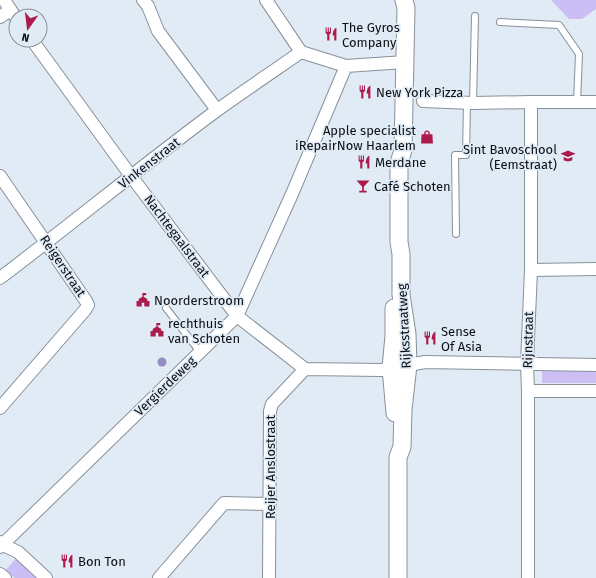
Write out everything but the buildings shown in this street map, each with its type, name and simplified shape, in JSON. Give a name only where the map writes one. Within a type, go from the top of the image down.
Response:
[{"type":"main road","name":"Rijksstraatweg","points":[[398,578],[398,457],[402,446],[403,409],[408,365],[407,334],[401,295],[401,254],[399,242],[399,163],[403,150],[400,63],[406,8],[402,0]]},
{"type":"main road","name":"Rijksstraatweg","points":[[398,457],[394,446],[395,409],[391,368],[394,336],[395,254],[399,242]]},
{"type":"street","points":[[143,0],[148,6],[158,31],[217,110]]},
{"type":"street","points":[[266,0],[301,52],[346,66],[400,63]]},
{"type":"street","name":"Nachtegaalstraat","points":[[38,48],[237,316],[305,369]]},
{"type":"street","name":"Vinkenstraat","points":[[0,278],[217,110],[301,52]]},
{"type":"street","name":"Vergierdeweg","points":[[1,544],[237,316],[292,194],[346,66]]},
{"type":"street","points":[[423,101],[596,102]]},
{"type":"street","name":"Rijnstraat","points":[[528,578],[527,363],[530,270],[531,102]]},
{"type":"street","name":"Reigerstraat","points":[[0,176],[88,305],[0,408]]},
{"type":"street","points":[[530,270],[596,269]]},
{"type":"street","points":[[305,369],[382,370],[425,362],[596,365]]},
{"type":"street","name":"Reijer Anslostraat","points":[[269,578],[270,410],[272,404],[305,369]]},
{"type":"street","points":[[528,391],[596,391]]},
{"type":"street","points":[[159,578],[224,503],[270,504]]},
{"type":"street","points":[[1,544],[18,552],[46,578]]},
{"type":"street","points":[[0,574],[4,578]]},
{"type":"lane","points":[[456,234],[455,155],[466,155],[475,16]]},
{"type":"lane","points":[[500,22],[559,25],[579,54],[577,102]]},
{"type":"lane","points":[[166,308],[200,352]]},
{"type":"shaded area","points":[[551,0],[596,0],[596,9],[582,19],[569,19]]},
{"type":"shaded area","points":[[542,367],[596,368],[596,383],[542,383]]},
{"type":"shaded area","points":[[18,556],[28,571],[36,578],[15,578],[6,570]]},
{"type":"place","name":"The Gyros Company","points":[[331,34]]},
{"type":"place","name":"New York Pizza","points":[[365,92]]},
{"type":"place","name":"Apple specialist iRepairNow Haarlem","points":[[427,137]]},
{"type":"place","name":"Sint Bavoschool (Eemstraat)","points":[[568,156]]},
{"type":"place","name":"Merdane","points":[[364,162]]},
{"type":"place","name":"Café Schoten","points":[[363,186]]},
{"type":"place","name":"Noorderstroom","points":[[143,300]]},
{"type":"place","name":"rechthuis van Schoten","points":[[157,330]]},
{"type":"place","name":"Sense Of Asia","points":[[430,338]]},
{"type":"place","name":"Bon Ton","points":[[67,561]]}]
